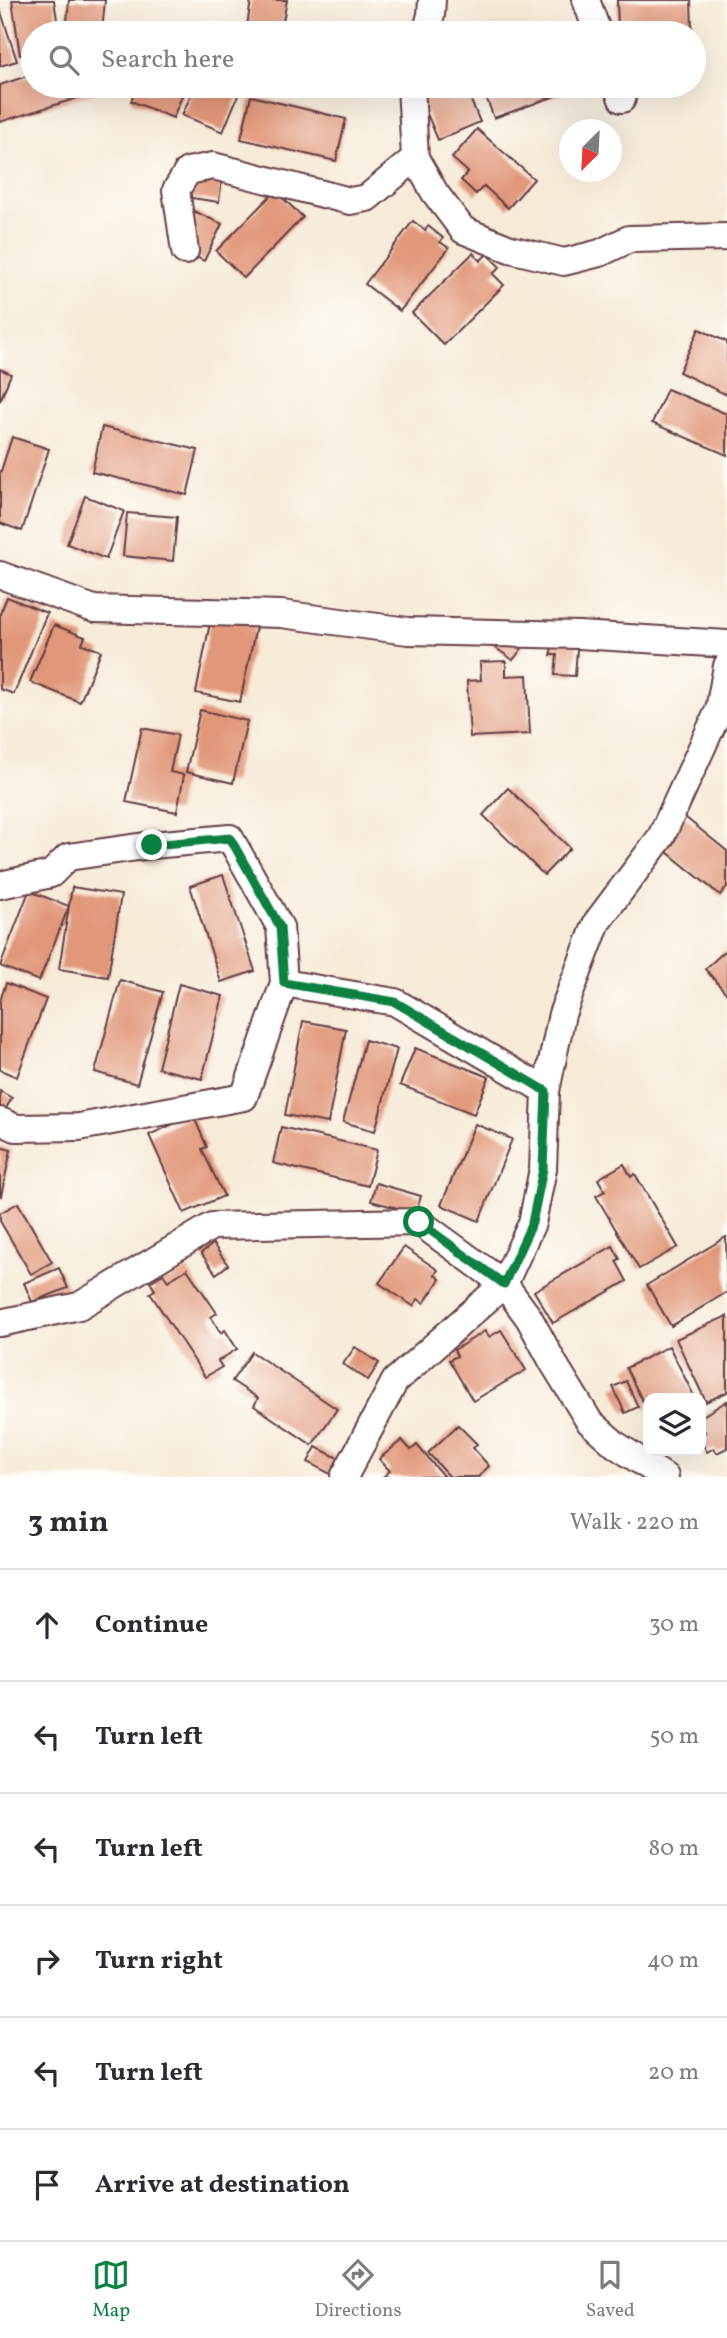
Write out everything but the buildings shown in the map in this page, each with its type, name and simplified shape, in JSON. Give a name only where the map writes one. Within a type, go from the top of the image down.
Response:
[{"type":"street","points":[[429,21],[432,0]]},
{"type":"street","points":[[586,0],[594,21]]},
{"type":"street","points":[[412,98],[415,158],[435,193],[463,230],[510,249],[564,262],[600,253],[629,239],[727,237]]},
{"type":"street","points":[[186,251],[176,190],[188,171],[214,166],[350,201],[367,198],[415,158]]},
{"type":"street","points":[[0,575],[94,609],[282,614],[408,631],[579,635],[727,644]]},
{"type":"street","points":[[344,1477],[395,1381],[504,1284],[532,1223],[543,1169],[546,1091],[562,1014],[597,922],[661,837],[719,710],[727,666]]},
{"type":"street","points":[[0,885],[51,874],[68,857],[152,845],[230,838],[280,927],[284,983],[244,1097],[79,1127],[16,1128],[0,1121]]},
{"type":"street","points":[[284,983],[395,1002],[546,1091]]},
{"type":"street","points":[[0,1323],[79,1306],[212,1226],[419,1222],[504,1284],[529,1318],[589,1420],[616,1446],[664,1477]]},
{"type":"route","points":[[152,845],[230,838],[280,927],[284,983],[395,1002],[546,1091],[543,1169],[532,1223],[504,1284],[419,1222]]}]
